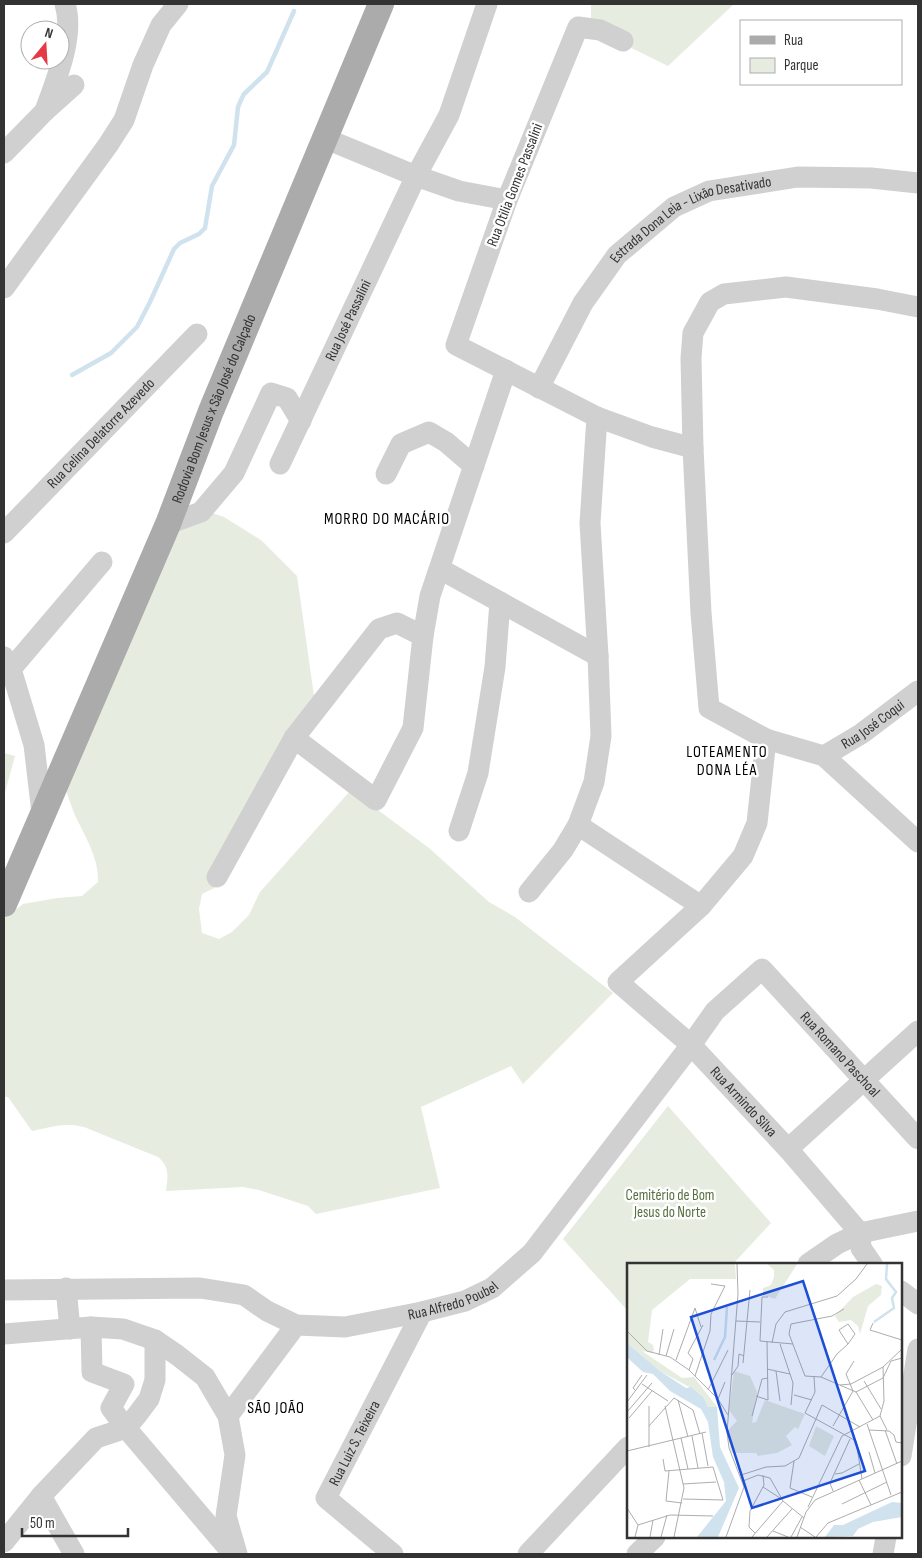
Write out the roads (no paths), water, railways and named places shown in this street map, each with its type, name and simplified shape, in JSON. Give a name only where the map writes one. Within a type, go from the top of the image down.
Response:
[{"type":"main road","name":"Rodovia Bom Jesus x São José do Calçado","points":[[4,904],[168,524],[211,411],[381,4]]},
{"type":"street","points":[[46,111],[65,54],[68,13],[65,4]]},
{"type":"street","points":[[4,288],[108,145],[124,120],[143,64],[161,25],[178,4]]},
{"type":"street","name":"Rua José Passalini","points":[[280,464],[416,176],[449,115],[487,4]]},
{"type":"street","name":"Rua Otilia Gomes Passalini","points":[[506,370],[456,345],[507,200],[578,27],[600,30],[623,42]]},
{"type":"street","points":[[4,153],[74,85]]},
{"type":"street","points":[[324,138],[416,176],[459,191],[507,200]]},
{"type":"street","name":"Estrada Dona Leia - Lixão Desativado","points":[[539,388],[583,303],[617,255],[674,207],[709,191],[798,177],[872,178],[918,183]]},
{"type":"street","points":[[918,307],[877,299],[786,288],[724,294],[710,302],[693,333],[692,358],[693,448],[701,613],[709,708],[766,739],[824,756],[918,842]]},
{"type":"street","name":"Rua Celina Delatorre Azevedo","points":[[4,533],[197,334]]},
{"type":"street","points":[[294,738],[376,800],[413,728],[423,636],[430,596],[506,370],[597,417],[652,437],[693,448]]},
{"type":"street","points":[[168,524],[202,512],[234,473],[271,393],[287,398],[301,421]]},
{"type":"street","points":[[529,892],[563,850],[578,825],[594,782],[601,736],[590,523],[597,417]]},
{"type":"street","points":[[386,474],[401,444],[429,432],[446,442],[474,466]]},
{"type":"street","points":[[42,813],[34,745],[7,663],[102,562]]},
{"type":"street","points":[[440,569],[598,656]]},
{"type":"street","points":[[459,830],[478,773],[496,667],[500,602]]},
{"type":"street","points":[[217,877],[294,738],[379,629],[397,623],[423,636]]},
{"type":"street","name":"Rua José Coqui","points":[[824,756],[861,734],[918,691]]},
{"type":"street","points":[[578,825],[701,906],[743,856],[757,823],[766,739]]},
{"type":"street","name":"Rua Armindo Silva","points":[[701,906],[618,982],[691,1045],[788,1149],[860,1233]]},
{"type":"street","name":"Rua Alfredo Poubel","points":[[4,1290],[200,1288],[244,1295],[267,1311],[296,1325],[345,1327],[422,1312],[464,1301],[492,1288],[532,1253],[715,1011],[762,969]]},
{"type":"street","name":"Rua Romano Paschoal","points":[[762,969],[918,1139]]},
{"type":"street","points":[[788,1149],[918,1031]]},
{"type":"street","points":[[809,1263],[837,1244],[860,1233],[918,1221]]},
{"type":"street","points":[[860,1233],[861,1248],[871,1263]]},
{"type":"street","points":[[66,1288],[70,1330]]},
{"type":"street","points":[[902,1292],[918,1304]]},
{"type":"street","name":"Rua Luiz S. Teixeira","points":[[393,1554],[326,1498],[422,1312]]},
{"type":"street","points":[[228,1416],[296,1325]]},
{"type":"street","points":[[90,1327],[92,1372],[124,1384],[111,1408],[126,1428],[235,1554]]},
{"type":"street","points":[[4,1334],[90,1327],[123,1329],[155,1340],[205,1377],[228,1416],[235,1455],[226,1516],[235,1554]]},
{"type":"street","points":[[4,1542],[41,1496],[96,1438],[126,1428],[149,1399],[155,1380],[155,1340]]},
{"type":"street","points":[[902,1450],[918,1349]]},
{"type":"street","points":[[528,1554],[627,1448]]},
{"type":"street","points":[[41,1496],[74,1554]]},
{"type":"street","points":[[638,1554],[654,1538]]},
{"type":"street","points":[[883,1554],[886,1538]]},
{"type":"waterway","points":[[72,375],[111,353],[137,327],[174,249],[180,243],[199,234],[205,228],[212,186],[234,145],[238,107],[244,94],[267,72],[294,11]]},
{"type":"district","name":"MORRO DO MACÁRIO","points":[[387,519]]},
{"type":"district","name":"LOTEAMENTO DONA LÉA","points":[[727,761]]},
{"type":"district","name":"SÃO JOÃO","points":[[276,1408]]},
{"type":"park label","name":"Cemitério de Bom Jesus do Norte","points":[[670,1204]]}]
